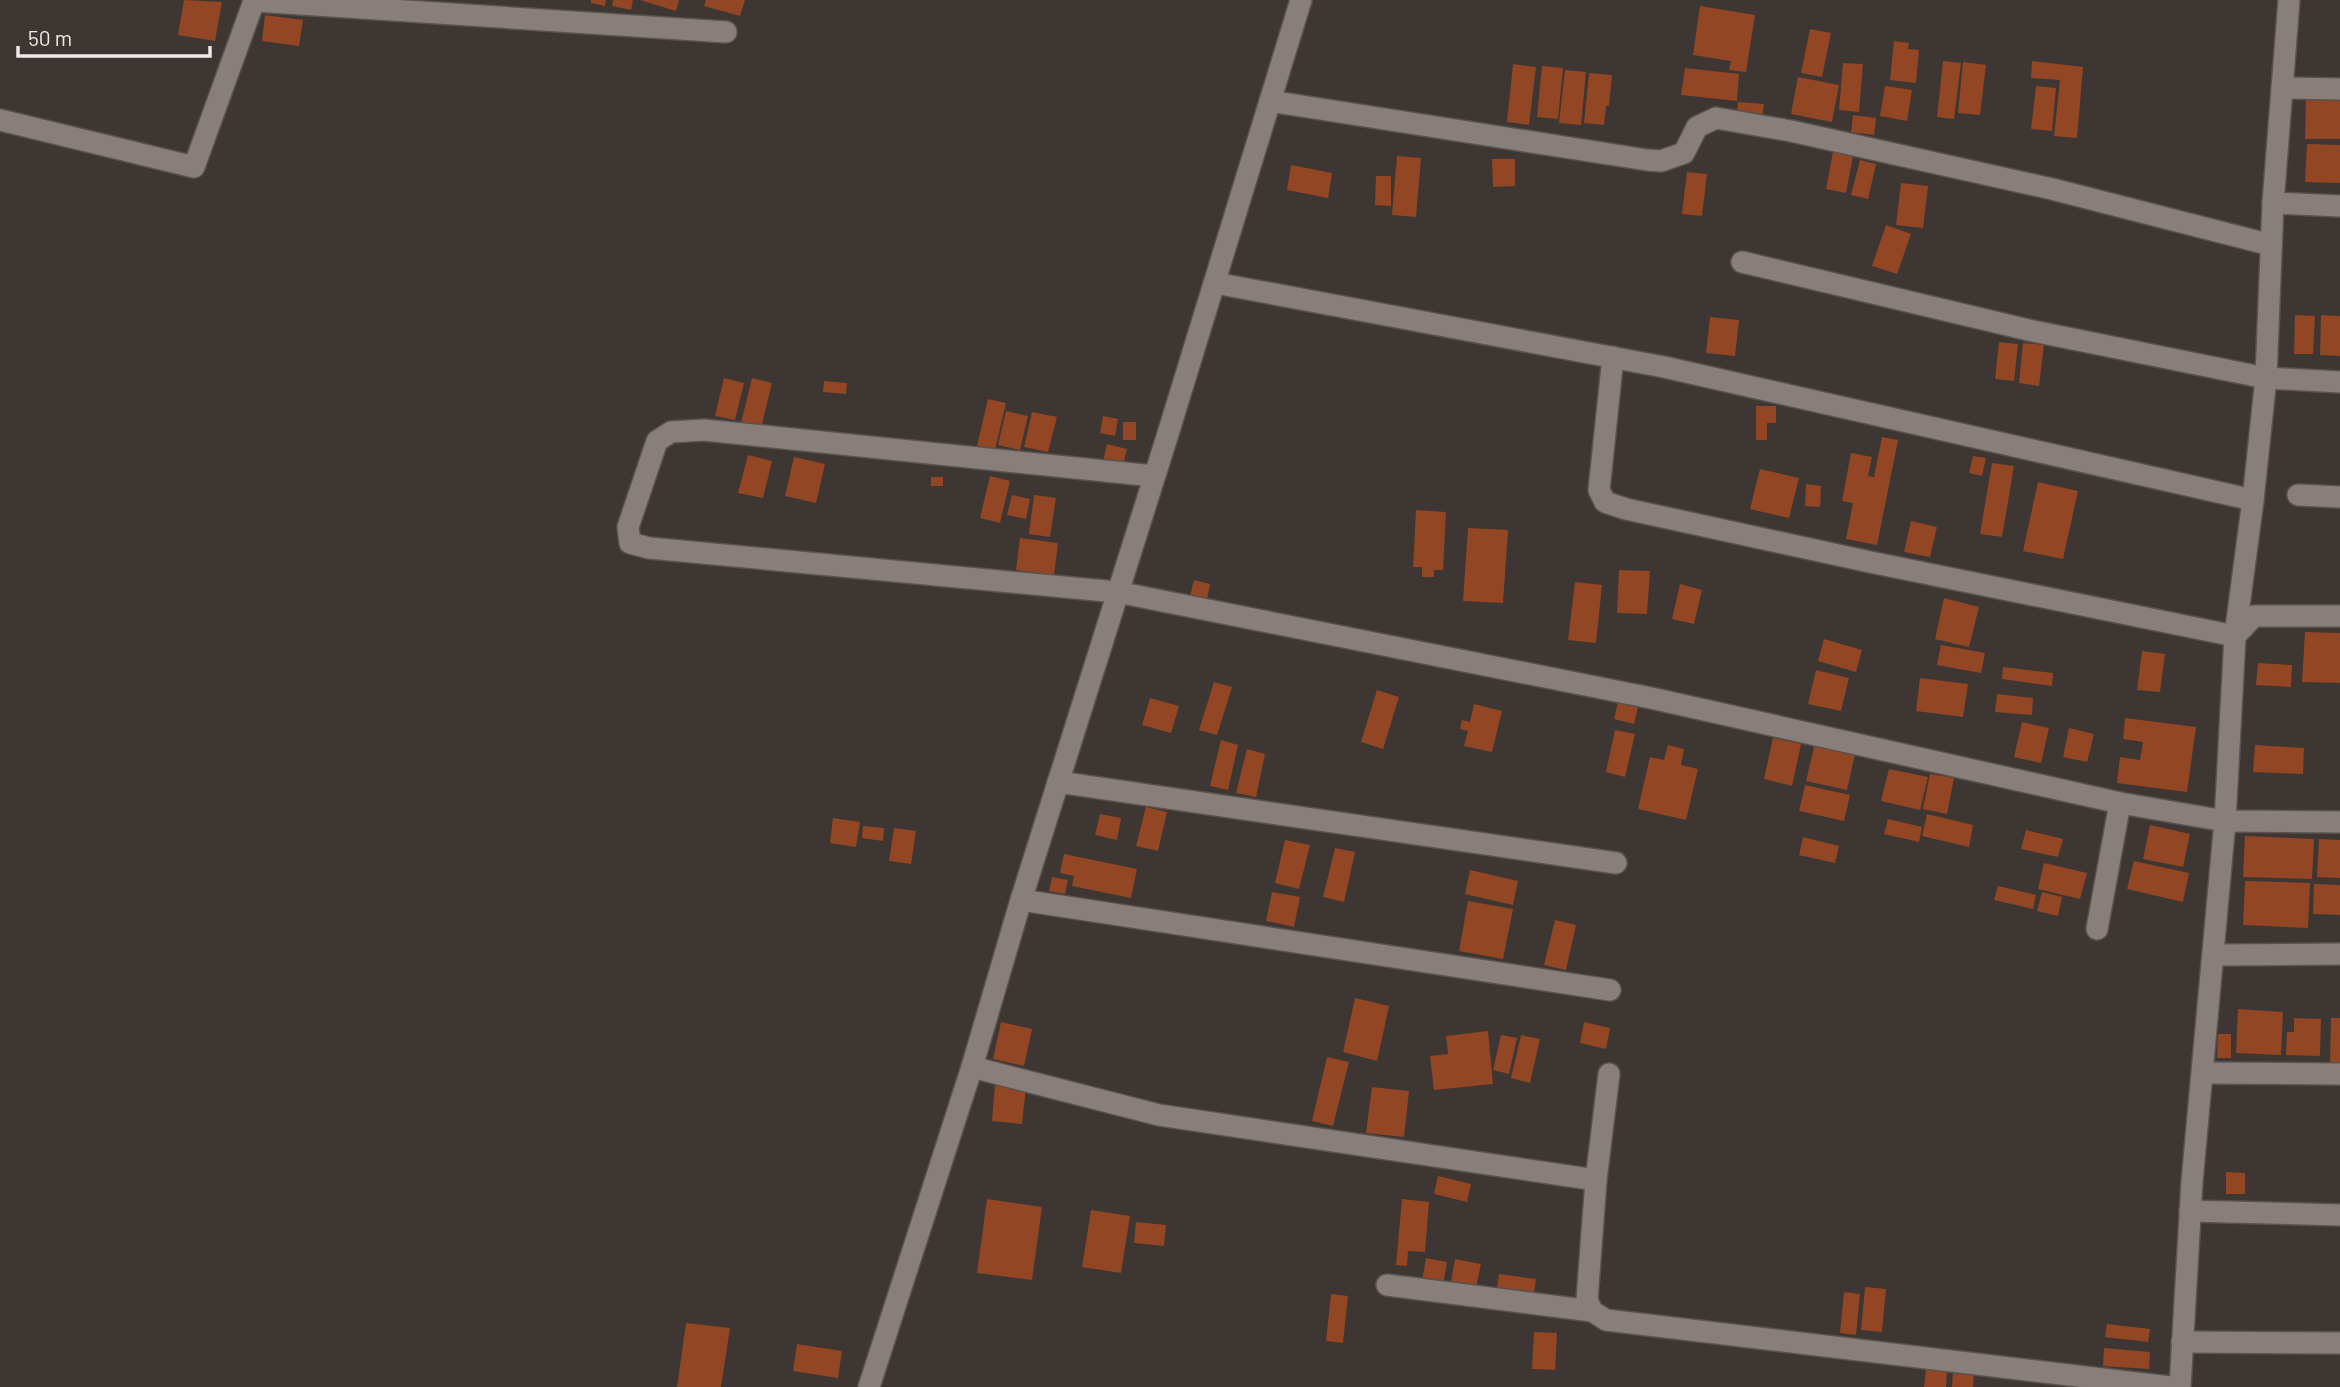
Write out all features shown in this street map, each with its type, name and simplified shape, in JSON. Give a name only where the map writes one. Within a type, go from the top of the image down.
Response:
[{"type":"street","points":[[869,1387],[972,1067],[1021,900],[1301,0]]},
{"type":"street","points":[[2179,1387],[2190,1211],[2225,821],[2235,636],[2266,378],[2273,203],[2289,0]]},
{"type":"street","points":[[0,120],[194,167],[254,1],[726,33]]},
{"type":"street","points":[[2282,88],[2340,89]]},
{"type":"street","points":[[1270,101],[1661,161],[1684,153],[1697,127],[1716,118],[1791,131],[2052,189],[2271,245]]},
{"type":"street","points":[[2273,203],[2340,206]]},
{"type":"street","points":[[1742,262],[2033,331],[2266,378],[2340,382]]},
{"type":"street","points":[[1215,283],[1614,357],[2253,500]]},
{"type":"street","points":[[1614,357],[1599,490],[1605,502],[1626,509],[1870,562],[2235,636]]},
{"type":"street","points":[[1154,476],[704,430],[671,432],[657,441],[628,527],[630,543],[649,548],[1116,592],[1651,698],[2120,803],[2225,821],[2340,822]]},
{"type":"street","points":[[2298,495],[2340,497]]},
{"type":"street","points":[[2235,636],[2254,616],[2340,616]]},
{"type":"street","points":[[1058,782],[1616,863]]},
{"type":"street","points":[[2097,929],[2120,803]]},
{"type":"street","points":[[1021,900],[1610,990]]},
{"type":"street","points":[[2214,954],[2340,954]]},
{"type":"street","points":[[972,1067],[1159,1115],[1596,1180]]},
{"type":"street","points":[[2203,1073],[2340,1074]]},
{"type":"street","points":[[1592,1311],[1587,1300],[1596,1180],[1609,1074]]},
{"type":"street","points":[[2190,1211],[2340,1215]]},
{"type":"street","points":[[1387,1285],[1592,1311],[1606,1320],[2170,1387]]},
{"type":"street","points":[[2182,1342],[2340,1343]]},
{"type":"building","points":[[184,0],[222,2],[215,41],[178,35]]},
{"type":"building","points":[[591,0],[606,0],[605,6],[591,3]]},
{"type":"building","points":[[613,0],[633,0],[631,10],[612,6]]},
{"type":"building","points":[[640,0],[679,0],[676,11]]},
{"type":"building","points":[[706,0],[745,0],[740,16],[704,6]]},
{"type":"building","points":[[1700,6],[1755,15],[1746,72],[1729,70],[1731,61],[1693,55]]},
{"type":"building","points":[[265,15],[303,20],[299,46],[262,41]]},
{"type":"building","points":[[1810,29],[1831,33],[1822,77],[1801,73]]},
{"type":"building","points":[[1894,41],[1909,43],[1908,49],[1919,50],[1916,83],[1890,80]]},
{"type":"building","points":[[1943,61],[1961,63],[1954,119],[1937,117]]},
{"type":"building","points":[[2032,61],[2083,67],[2077,138],[2054,136],[2060,80],[2031,78]]},
{"type":"building","points":[[1963,62],[1986,65],[1980,115],[1958,113]]},
{"type":"building","points":[[1843,63],[1863,64],[1859,112],[1839,110]]},
{"type":"building","points":[[1513,64],[1536,67],[1529,125],[1507,122]]},
{"type":"building","points":[[1542,66],[1563,68],[1558,119],[1537,117]]},
{"type":"building","points":[[1685,68],[1739,74],[1737,101],[1681,95]]},
{"type":"building","points":[[1565,70],[1586,72],[1581,125],[1559,123]]},
{"type":"building","points":[[1589,73],[1612,75],[1604,125],[1584,123]]},
{"type":"building","points":[[1798,77],[1839,85],[1832,122],[1791,114]]},
{"type":"building","points":[[1885,86],[1912,90],[1907,121],[1880,116]]},
{"type":"building","points":[[2036,86],[2056,88],[2052,131],[2031,129]]},
{"type":"building","points":[[2306,97],[2340,98],[2340,139],[2305,139]]},
{"type":"building","points":[[1738,102],[1764,104],[1762,117],[1737,114]]},
{"type":"building","points":[[1853,115],[1876,118],[1874,135],[1851,132]]},
{"type":"building","points":[[2307,144],[2340,145],[2340,183],[2305,182]]},
{"type":"building","points":[[1833,152],[1853,156],[1846,193],[1826,189]]},
{"type":"building","points":[[1397,156],[1421,158],[1416,217],[1392,215]]},
{"type":"building","points":[[1492,159],[1515,159],[1515,186],[1493,187]]},
{"type":"building","points":[[1860,160],[1876,164],[1868,199],[1851,195]]},
{"type":"building","points":[[1291,165],[1332,173],[1328,198],[1287,190]]},
{"type":"building","points":[[1687,172],[1707,174],[1702,216],[1682,214]]},
{"type":"building","points":[[1376,176],[1391,176],[1391,206],[1375,205]]},
{"type":"building","points":[[1901,183],[1928,186],[1923,228],[1896,225]]},
{"type":"building","points":[[1886,225],[1911,234],[1897,274],[1872,266]]},
{"type":"building","points":[[2295,315],[2315,316],[2313,354],[2294,354]]},
{"type":"building","points":[[2321,315],[2340,316],[2340,356],[2320,355]]},
{"type":"building","points":[[1710,317],[1739,320],[1735,356],[1706,353]]},
{"type":"building","points":[[1999,342],[2018,344],[2014,381],[1995,379]]},
{"type":"building","points":[[2023,343],[2044,345],[2039,386],[2019,383]]},
{"type":"building","points":[[724,378],[744,383],[735,420],[715,416]]},
{"type":"building","points":[[752,378],[772,383],[761,428],[741,423]]},
{"type":"building","points":[[824,381],[847,383],[846,394],[823,392]]},
{"type":"building","points":[[988,399],[1006,403],[994,454],[976,450]]},
{"type":"building","points":[[1756,406],[1776,406],[1776,423],[1767,423],[1767,440],[1756,440]]},
{"type":"building","points":[[1006,411],[1028,416],[1020,450],[998,445]]},
{"type":"building","points":[[1032,412],[1057,417],[1048,452],[1024,447]]},
{"type":"building","points":[[1103,416],[1118,419],[1115,436],[1100,433]]},
{"type":"building","points":[[1123,422],[1136,422],[1136,440],[1123,440]]},
{"type":"building","points":[[1882,437],[1898,440],[1877,545],[1846,539],[1853,503],[1842,501],[1851,453],[1872,457],[1868,476],[1874,477]]},
{"type":"building","points":[[1107,444],[1127,449],[1123,465],[1103,461]]},
{"type":"building","points":[[748,455],[772,461],[763,498],[738,493]]},
{"type":"building","points":[[1973,456],[1986,458],[1982,476],[1969,473]]},
{"type":"building","points":[[794,457],[825,464],[816,503],[785,496]]},
{"type":"building","points":[[1992,463],[2014,466],[2002,537],[1980,534]]},
{"type":"building","points":[[1760,469],[1799,478],[1789,518],[1750,509]]},
{"type":"building","points":[[990,476],[1010,481],[1000,523],[980,518]]},
{"type":"building","points":[[931,477],[943,477],[943,486],[931,486]]},
{"type":"building","points":[[2038,482],[2078,491],[2063,559],[2023,551]]},
{"type":"building","points":[[1806,484],[1821,486],[1820,507],[1805,506]]},
{"type":"building","points":[[1012,495],[1030,499],[1026,519],[1007,515]]},
{"type":"building","points":[[1034,495],[1056,498],[1050,537],[1029,534]]},
{"type":"building","points":[[1416,510],[1446,512],[1443,570],[1434,570],[1434,577],[1422,577],[1422,567],[1413,567]]},
{"type":"building","points":[[1911,521],[1937,527],[1930,557],[1904,552]]},
{"type":"building","points":[[1468,528],[1508,530],[1503,603],[1463,601]]},
{"type":"building","points":[[1020,538],[1058,543],[1054,575],[1016,570]]},
{"type":"building","points":[[1619,570],[1650,571],[1647,614],[1617,613]]},
{"type":"building","points":[[1194,580],[1210,584],[1207,599],[1190,596]]},
{"type":"building","points":[[1575,582],[1602,585],[1596,643],[1568,640]]},
{"type":"building","points":[[1680,584],[1702,590],[1694,624],[1672,619]]},
{"type":"building","points":[[1944,598],[1979,607],[1969,647],[1935,639]]},
{"type":"building","points":[[2305,632],[2340,633],[2340,683],[2302,682]]},
{"type":"building","points":[[1824,639],[1862,650],[1856,672],[1818,661]]},
{"type":"building","points":[[1941,645],[1985,653],[1981,673],[1937,665]]},
{"type":"building","points":[[2142,651],[2165,654],[2160,692],[2137,690]]},
{"type":"building","points":[[2258,663],[2292,665],[2291,687],[2256,685]]},
{"type":"building","points":[[2003,667],[2053,673],[2052,686],[2002,679]]},
{"type":"building","points":[[1816,670],[1849,678],[1841,711],[1808,704]]},
{"type":"building","points":[[1920,678],[1968,684],[1963,717],[1916,711]]},
{"type":"building","points":[[1214,682],[1232,687],[1217,735],[1199,730]]},
{"type":"building","points":[[1377,690],[1399,697],[1383,749],[1361,742]]},
{"type":"building","points":[[1997,694],[2033,698],[2032,715],[1995,712]]},
{"type":"building","points":[[1150,698],[1179,706],[1171,733],[1142,725]]},
{"type":"building","points":[[1618,702],[1638,707],[1634,724],[1614,719]]},
{"type":"building","points":[[1474,704],[1502,711],[1492,752],[1464,746],[1468,731],[1460,729],[1462,720],[1470,722]]},
{"type":"building","points":[[2125,718],[2196,727],[2187,792],[2117,783],[2120,757],[2140,760],[2143,742],[2123,739]]},
{"type":"building","points":[[2022,722],[2049,728],[2041,763],[2014,757]]},
{"type":"building","points":[[2069,728],[2094,734],[2087,762],[2063,757]]},
{"type":"building","points":[[1615,730],[1635,734],[1625,777],[1606,772]]},
{"type":"building","points":[[1773,738],[1801,744],[1792,786],[1764,779]]},
{"type":"building","points":[[1221,740],[1238,745],[1228,790],[1210,786]]},
{"type":"building","points":[[1815,743],[1856,749],[1847,790],[1806,781]]},
{"type":"building","points":[[1668,745],[1684,749],[1681,765],[1698,769],[1686,820],[1638,809],[1650,757],[1664,760]]},
{"type":"building","points":[[2255,745],[2304,748],[2303,774],[2253,772]]},
{"type":"building","points":[[1247,749],[1265,754],[1256,797],[1236,793]]},
{"type":"building","points":[[1889,769],[1928,777],[1920,810],[1881,801]]},
{"type":"building","points":[[1930,774],[1954,778],[1947,814],[1923,809]]},
{"type":"building","points":[[1805,785],[1850,795],[1844,821],[1799,811]]},
{"type":"building","points":[[1146,807],[1167,812],[1158,851],[1136,846]]},
{"type":"building","points":[[1100,814],[1121,818],[1117,840],[1095,835]]},
{"type":"building","points":[[1927,814],[1973,825],[1969,847],[1922,836]]},
{"type":"building","points":[[833,818],[860,822],[856,847],[830,843]]},
{"type":"building","points":[[1888,819],[1922,827],[1919,842],[1884,834]]},
{"type":"building","points":[[2150,825],[2190,834],[2183,867],[2143,859]]},
{"type":"building","points":[[863,826],[884,828],[883,841],[862,838]]},
{"type":"building","points":[[894,828],[916,831],[911,864],[889,861]]},
{"type":"building","points":[[2026,830],[2063,839],[2058,857],[2021,849]]},
{"type":"building","points":[[2245,836],[2314,839],[2312,879],[2243,877]]},
{"type":"building","points":[[1803,837],[1839,846],[1835,863],[1799,855]]},
{"type":"building","points":[[2319,839],[2340,840],[2340,878],[2317,877]]},
{"type":"building","points":[[1285,840],[1310,845],[1299,889],[1275,883]]},
{"type":"building","points":[[1335,848],[1355,852],[1344,902],[1323,897]]},
{"type":"building","points":[[1064,854],[1137,869],[1131,898],[1072,886],[1074,876],[1060,873]]},
{"type":"building","points":[[2134,861],[2189,873],[2183,902],[2127,889]]},
{"type":"building","points":[[2044,863],[2087,873],[2080,899],[2038,889]]},
{"type":"building","points":[[1470,870],[1518,881],[1513,905],[1465,894]]},
{"type":"building","points":[[1052,877],[1068,880],[1065,894],[1049,891]]},
{"type":"building","points":[[2245,881],[2310,883],[2308,928],[2243,925]]},
{"type":"building","points":[[2314,884],[2340,885],[2340,915],[2313,914]]},
{"type":"building","points":[[1998,886],[2036,895],[2033,909],[1994,900]]},
{"type":"building","points":[[1272,892],[1300,897],[1294,927],[1266,921]]},
{"type":"building","points":[[2042,892],[2062,897],[2058,916],[2037,911]]},
{"type":"building","points":[[1468,901],[1513,909],[1503,959],[1459,951]]},
{"type":"building","points":[[1555,920],[1576,925],[1566,970],[1544,965]]},
{"type":"building","points":[[1355,998],[1389,1006],[1377,1061],[1343,1052]]},
{"type":"building","points":[[2238,1009],[2283,1012],[2281,1055],[2236,1053]]},
{"type":"building","points":[[2294,1018],[2321,1019],[2320,1056],[2286,1055],[2287,1032],[2294,1032]]},
{"type":"building","points":[[2331,1018],[2340,1018],[2340,1065],[2330,1064]]},
{"type":"building","points":[[1001,1022],[1032,1029],[1024,1066],[993,1059]]},
{"type":"building","points":[[1584,1022],[1610,1028],[1606,1049],[1580,1043]]},
{"type":"building","points":[[1488,1031],[1493,1084],[1434,1090],[1430,1056],[1448,1054],[1446,1036]]},
{"type":"building","points":[[2218,1034],[2231,1034],[2231,1058],[2217,1058]]},
{"type":"building","points":[[1501,1035],[1517,1038],[1509,1074],[1493,1070]]},
{"type":"building","points":[[1521,1035],[1540,1039],[1530,1083],[1511,1078]]},
{"type":"building","points":[[1327,1057],[1349,1062],[1333,1126],[1312,1121]]},
{"type":"building","points":[[995,1084],[1026,1087],[1022,1124],[992,1121]]},
{"type":"building","points":[[1372,1087],[1409,1091],[1404,1137],[1366,1133]]},
{"type":"building","points":[[2226,1172],[2245,1173],[2245,1194],[2226,1194]]},
{"type":"building","points":[[1438,1176],[1471,1184],[1467,1202],[1434,1194]]},
{"type":"building","points":[[987,1199],[1042,1207],[1032,1280],[977,1273]]},
{"type":"building","points":[[1402,1199],[1429,1202],[1425,1252],[1408,1251],[1407,1266],[1396,1265]]},
{"type":"building","points":[[1091,1210],[1130,1216],[1121,1273],[1082,1267]]},
{"type":"building","points":[[1136,1222],[1166,1225],[1164,1246],[1134,1243]]},
{"type":"building","points":[[1426,1258],[1447,1262],[1443,1285],[1422,1281]]},
{"type":"building","points":[[1455,1259],[1481,1264],[1476,1287],[1451,1282]]},
{"type":"building","points":[[1499,1274],[1536,1279],[1533,1300],[1496,1294]]},
{"type":"building","points":[[1865,1287],[1886,1289],[1882,1332],[1861,1330]]},
{"type":"building","points":[[1844,1292],[1860,1294],[1856,1335],[1840,1333]]},
{"type":"building","points":[[1331,1294],[1348,1296],[1343,1343],[1326,1341]]},
{"type":"building","points":[[686,1323],[730,1328],[721,1387],[677,1387]]},
{"type":"building","points":[[2107,1324],[2150,1329],[2148,1342],[2105,1337]]},
{"type":"building","points":[[1534,1332],[1557,1333],[1555,1370],[1532,1369]]},
{"type":"building","points":[[797,1344],[842,1351],[838,1378],[793,1371]]},
{"type":"building","points":[[2104,1348],[2150,1352],[2149,1369],[2103,1366]]},
{"type":"building","points":[[1926,1369],[1947,1371],[1946,1387],[1924,1387]]},
{"type":"building","points":[[1953,1371],[1974,1372],[1973,1387],[1952,1387]]}]
